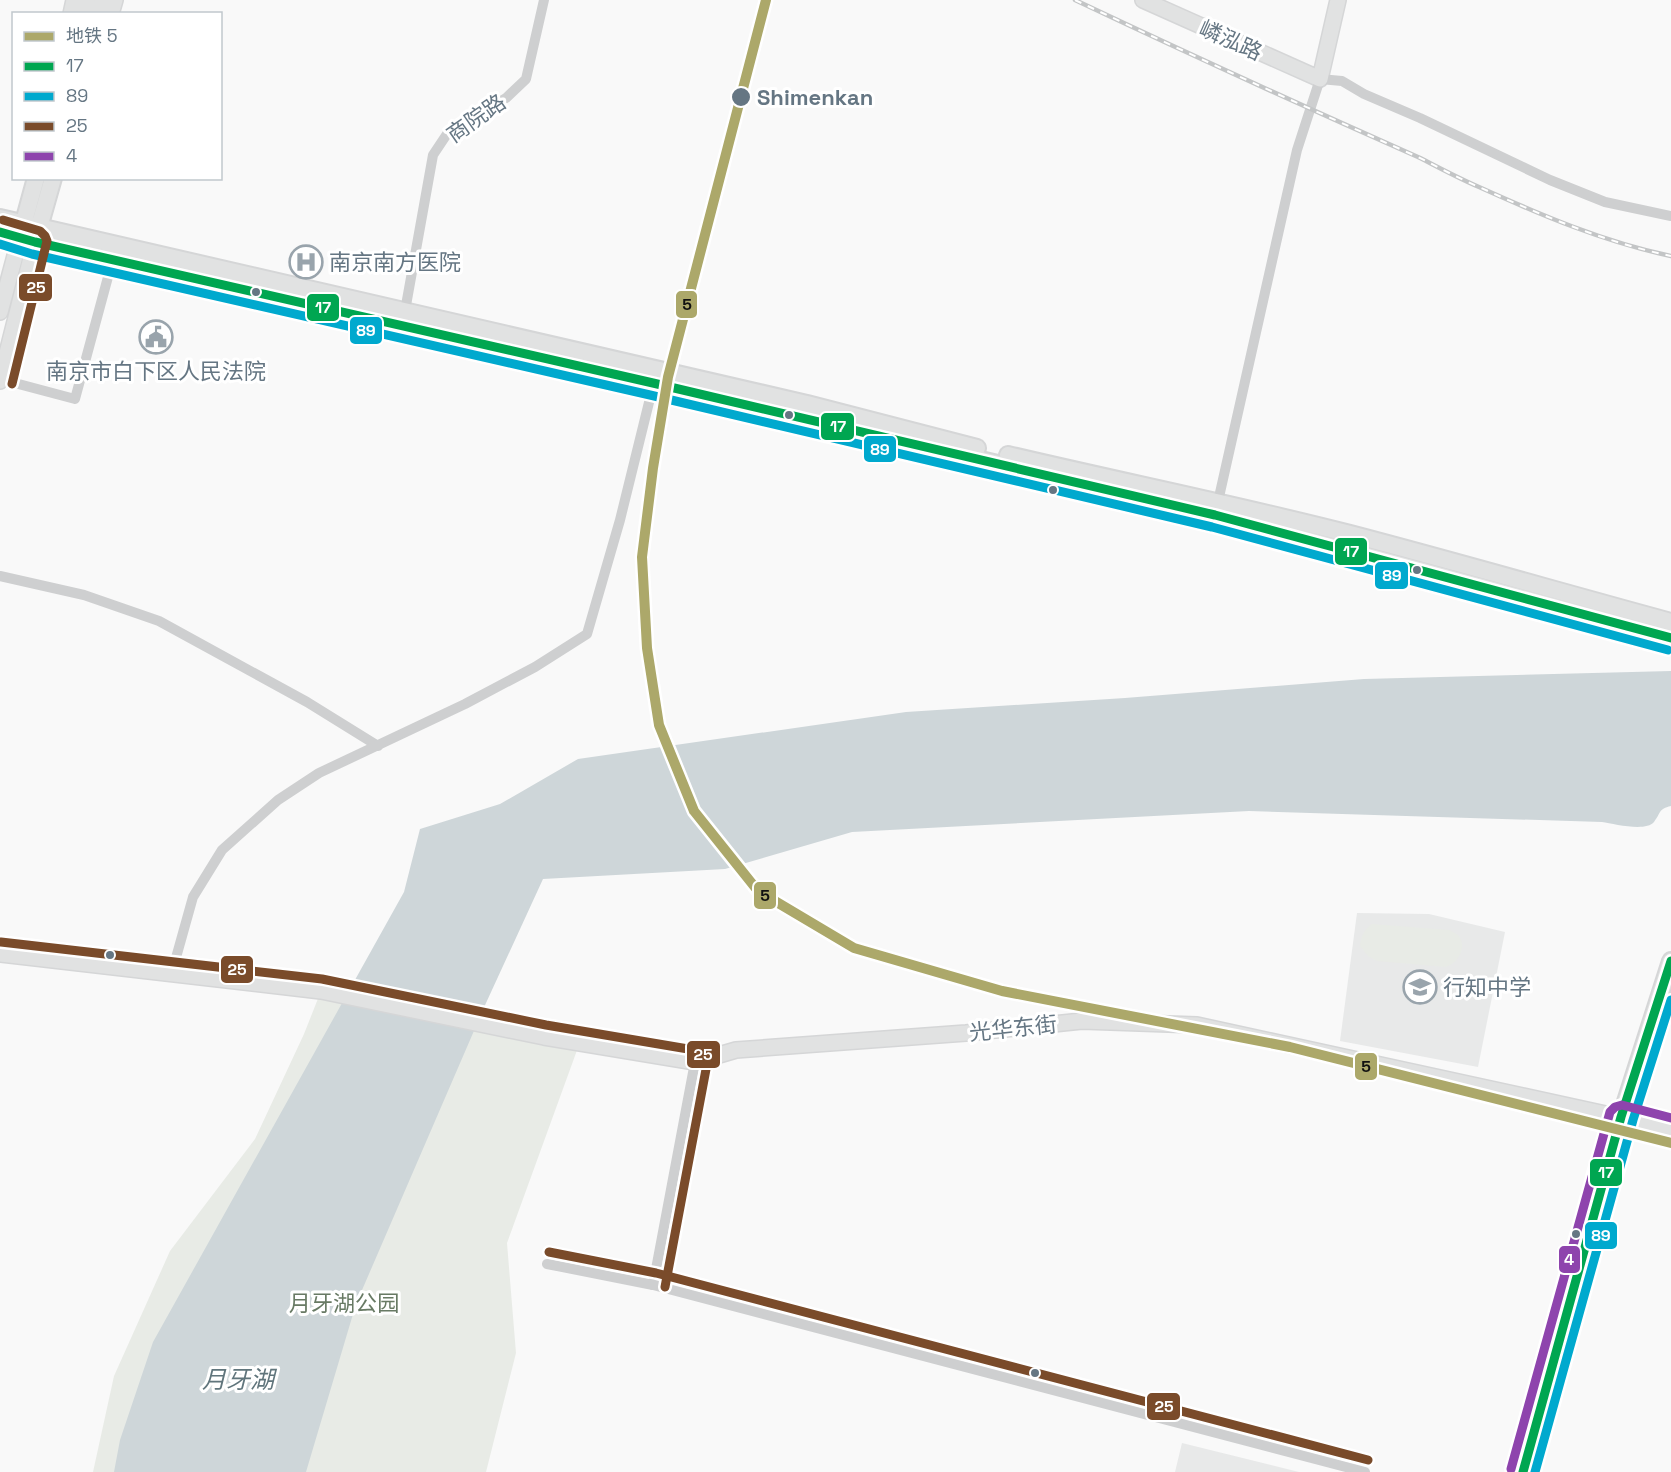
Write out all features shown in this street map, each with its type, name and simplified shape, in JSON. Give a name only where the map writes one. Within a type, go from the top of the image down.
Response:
[{"type":"main road","points":[[30,232],[36,180]]},
{"type":"main road","points":[[30,232],[52,180]]},
{"type":"main road","points":[[0,218],[30,232],[1216,508],[1362,537],[1671,622]]},
{"type":"main road","points":[[0,232],[30,232],[405,311],[656,377]]},
{"type":"main road","points":[[1216,508],[1671,638]]},
{"type":"main road","points":[[1523,1472],[1620,1117],[1671,961]]},
{"type":"main road","points":[[1620,1117],[1671,1130]]},
{"type":"street","points":[[90,8],[115,0]]},
{"type":"street","name":"商院路","points":[[405,311],[433,155],[447,134],[506,99],[526,79],[544,0]]},
{"type":"street","name":"嶙泓路","points":[[1143,0],[1320,79]]},
{"type":"street","points":[[1216,508],[1297,150],[1303,127],[1316,95],[1338,0]]},
{"type":"street","points":[[1320,79],[1342,81],[1364,94],[1550,180],[1605,202],[1671,216]]},
{"type":"street","points":[[0,312],[30,232]]},
{"type":"street","points":[[30,232],[0,380],[75,399],[108,277]]},
{"type":"street","points":[[172,972],[193,897],[222,850],[278,800],[319,773],[465,704],[535,667],[587,634],[620,520],[656,377]]},
{"type":"street","points":[[0,576],[84,595],[159,621],[307,702],[378,746]]},
{"type":"street","name":"光华东街","points":[[0,954],[172,972],[321,991],[544,1037],[695,1062],[736,1050],[966,1033],[1082,1021],[1197,1025],[1620,1117]]},
{"type":"street","points":[[653,1285],[695,1062]]},
{"type":"street","points":[[547,1264],[653,1285],[1365,1472]]},
{"type":"shaded area","name":"行知中学","points":[[1357,913],[1429,914],[1505,932],[1478,1067],[1340,1041]]},
{"type":"shaded area","points":[[1182,1443],[1299,1472],[1175,1472]]},
{"type":"green space","points":[[1372,924],[1449,930],[1458,935],[1462,949],[1458,958],[1446,967],[1377,961],[1368,956],[1360,946],[1363,933]]},
{"type":"green space","name":"月牙湖公园","points":[[321,991],[580,1042],[507,1243],[516,1353],[486,1472],[93,1472],[114,1376],[170,1251],[255,1139],[304,1034]]},
{"type":"water","name":"月牙湖","points":[[1671,671],[1671,806],[1662,810],[1650,825],[1249,811],[852,832],[725,869],[543,879],[486,1003],[356,1304],[306,1472],[114,1472],[120,1440],[153,1342],[404,892],[420,829],[500,804],[578,759],[906,712],[1364,679]]},
{"type":"railway","points":[[1075,0],[1526,208],[1621,243],[1671,256]]},
{"type":"metro line","name":"5","points":[[766,0],[668,377],[653,468],[642,557],[647,648],[659,725],[694,811],[758,891],[854,948],[1002,991],[1290,1047],[1671,1143]]},
{"type":"transit line","name":"25","points":[[3,220],[40,231],[47,241],[12,384]]},
{"type":"transit line","name":"17","points":[[0,232],[1215,515],[1671,638]]},
{"type":"transit line","name":"89","points":[[0,244],[32,254],[650,395],[1212,527],[1668,650]]},
{"type":"transit line","name":"25","points":[[1,942],[322,979],[546,1025],[700,1051],[706,1057],[707,1064],[665,1287]]},
{"type":"transit line","name":"17","points":[[1523,1472],[1621,1117],[1671,961]]},
{"type":"transit line","name":"89","points":[[1535,1472],[1633,1120],[1671,1000]]},
{"type":"transit line","name":"4","points":[[1511,1469],[1610,1112],[1622,1105],[1671,1118]]},
{"type":"transit line","name":"25","points":[[549,1252],[656,1273],[1368,1460]]},
{"type":"place","name":"Shimenkan","points":[[741,97]]},
{"type":"place","name":"南京南方医院","points":[[306,262]]},
{"type":"place","name":"南京市白下区人民法院","points":[[156,337]]},
{"type":"place","name":"行知中学","points":[[1420,987]]}]
